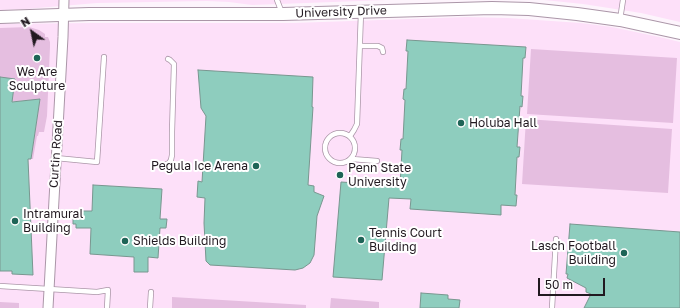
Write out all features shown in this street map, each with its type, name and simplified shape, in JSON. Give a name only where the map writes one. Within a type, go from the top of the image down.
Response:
[{"type":"main road","name":"University Drive","points":[[0,17],[102,14],[283,14],[361,12],[448,4],[492,8],[529,9],[577,14],[620,20],[680,33]]},
{"type":"street","name":"Curtin Road","points":[[48,308],[64,0]]},
{"type":"lane","points":[[277,0],[283,14]]},
{"type":"lane","points":[[620,20],[623,0]]},
{"type":"lane","points":[[350,136],[357,124],[361,12]]},
{"type":"lane","points":[[360,46],[378,46],[382,48],[383,52]]},
{"type":"lane","points":[[56,158],[97,162],[104,57]]},
{"type":"lane","points":[[162,166],[169,163],[172,155],[174,64],[168,60]]},
{"type":"lane","points":[[339,132],[350,136],[356,146],[352,159],[341,164],[330,160],[326,155],[325,149],[329,138],[333,134],[339,132]]},
{"type":"lane","points":[[352,159],[377,161]]},
{"type":"lane","points":[[552,308],[556,239]]},
{"type":"lane","points":[[0,286],[97,292],[108,290],[107,308]]},
{"type":"lane","points":[[150,308],[151,292]]},
{"type":"shaded area","points":[[0,0],[387,0],[252,5],[207,1],[97,3],[0,10]]},
{"type":"shaded area","points":[[544,0],[680,0],[680,22],[641,13],[583,4]]},
{"type":"shaded area","name":"Penn State University","points":[[467,17],[581,23],[612,27],[680,42],[680,308],[0,308],[0,24],[293,23]]},
{"type":"shaded area","points":[[29,27],[39,30],[45,34],[45,37],[48,37],[50,42],[47,116],[44,132],[39,132],[37,136],[33,159],[31,159],[40,99],[12,101],[15,80],[0,77],[0,28]]},
{"type":"shaded area","points":[[531,49],[677,58],[673,123],[527,114]]},
{"type":"shaded area","points":[[526,119],[672,129],[668,193],[522,184]]},
{"type":"shaded area","points":[[172,297],[306,305],[306,308],[172,308]]},
{"type":"shaded area","points":[[331,298],[379,302],[379,308],[330,308]]},
{"type":"shaded area","points":[[0,302],[19,303],[19,308],[0,308]]},
{"type":"building","name":"Holuba Hall","points":[[407,40],[526,47],[525,58],[523,58],[521,96],[523,96],[522,107],[520,106],[517,147],[520,147],[519,157],[517,157],[515,195],[517,195],[516,206],[501,205],[501,215],[410,209],[411,199],[389,198],[382,280],[333,277],[341,182],[400,186],[402,150],[400,150],[401,139],[403,139],[405,100],[403,99],[404,89],[406,89],[408,51],[406,51]]},
{"type":"building","name":"Pegula Ice Arena","points":[[198,70],[313,77],[313,107],[308,185],[314,186],[314,192],[324,196],[317,216],[314,255],[310,263],[303,268],[295,270],[210,265],[206,261],[204,223],[205,198],[197,197],[198,181],[202,182],[206,116],[201,108]]},
{"type":"building","name":"Intramural Building","points":[[0,77],[15,79],[12,102],[40,99],[31,159],[28,159],[33,275],[12,274],[12,271],[0,271]]},
{"type":"building","name":"Shields Building","points":[[93,185],[162,189],[160,219],[167,219],[166,228],[160,228],[158,258],[148,257],[148,272],[134,272],[134,257],[90,254],[91,228],[76,228],[76,224],[73,224],[73,214],[77,214],[77,211],[92,211]]},
{"type":"building","name":"Lasch Football Building","points":[[570,224],[680,232],[680,308],[584,308],[591,294],[586,292],[586,288],[567,278],[568,274],[566,274]]},
{"type":"building","points":[[421,293],[448,295],[448,299],[460,300],[459,308],[420,308]]},
{"type":"place","name":"We Are Sculpture","points":[[37,58]]},
{"type":"place","name":"Holuba Hall","points":[[461,123]]},
{"type":"place","name":"Pegula Ice Arena","points":[[256,166]]},
{"type":"place","name":"Penn State University","points":[[340,175]]},
{"type":"place","name":"Intramural Building","points":[[15,221]]},
{"type":"place","name":"Tennis Court Building","points":[[361,240]]},
{"type":"place","name":"Shields Building","points":[[125,241]]},
{"type":"place","name":"Lasch Football Building","points":[[624,253]]}]
